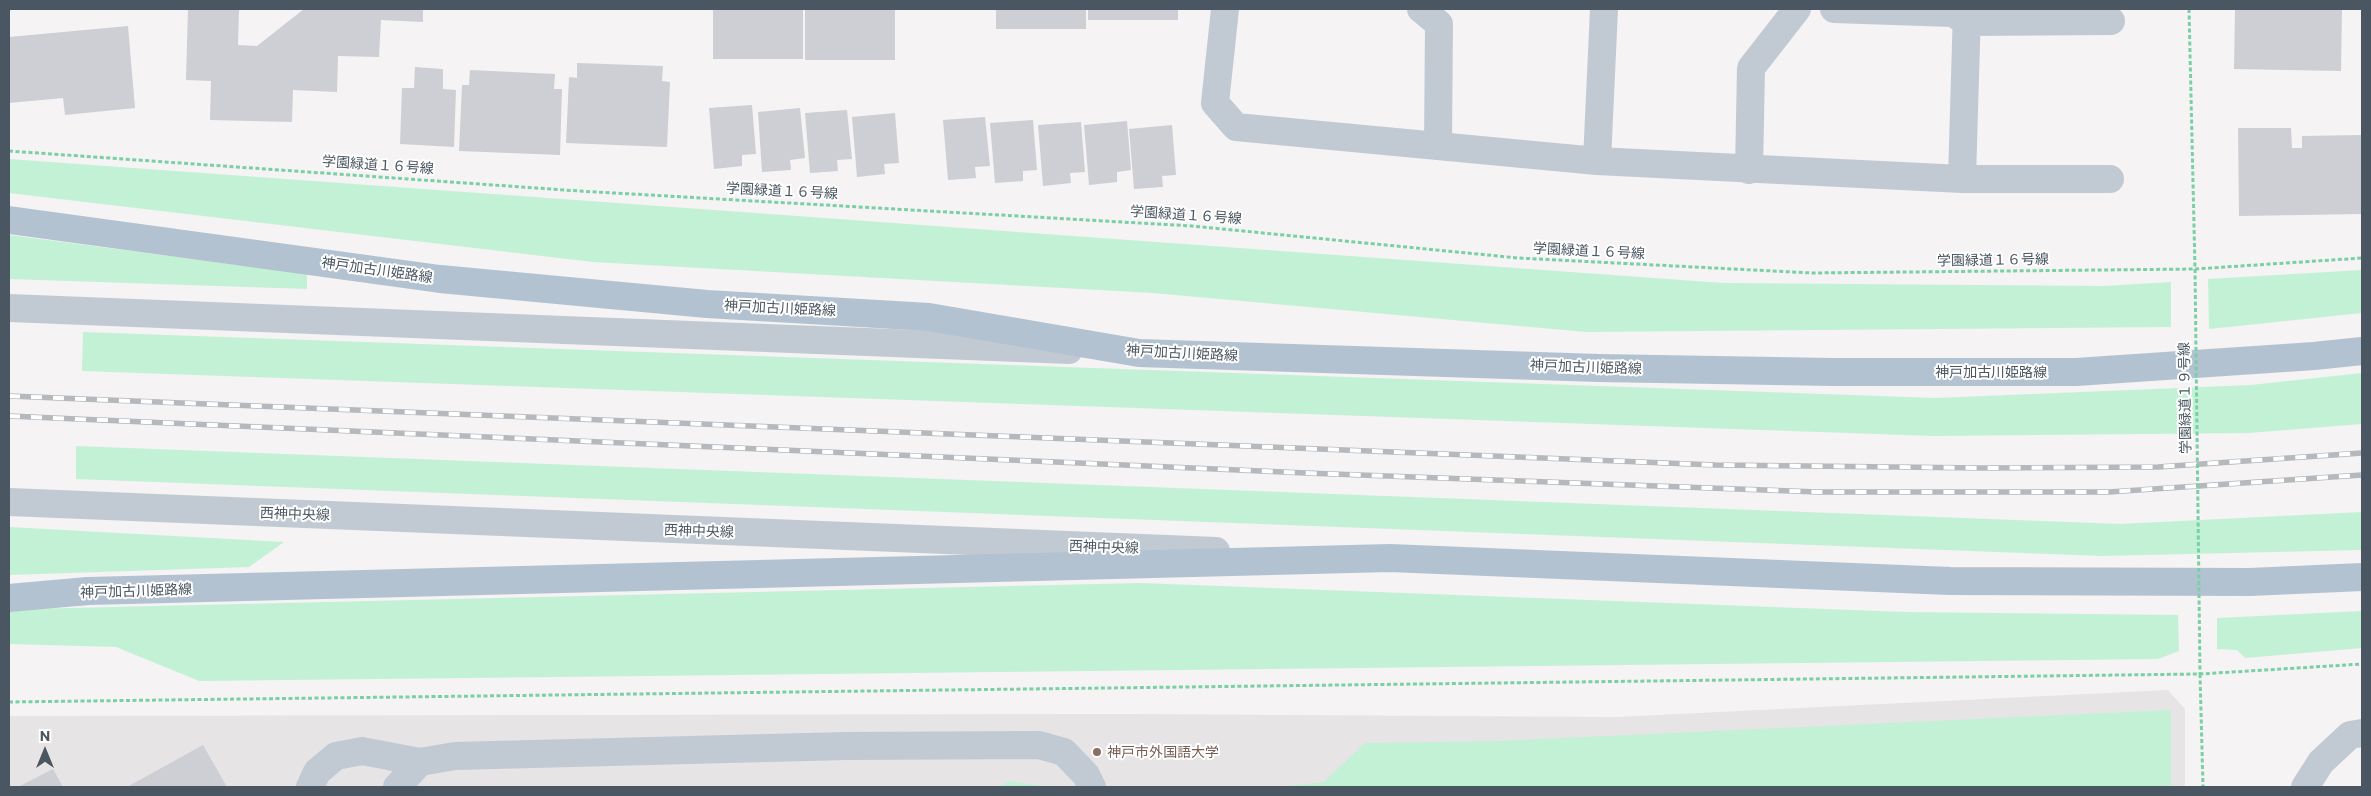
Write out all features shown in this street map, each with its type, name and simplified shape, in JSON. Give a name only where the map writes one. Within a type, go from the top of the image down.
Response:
[{"type":"main road","name":"神戸加古川姫路線","points":[[9,220],[440,279],[707,304],[929,317],[1139,353],[1608,368],[1833,372],[2076,372],[2362,351]]},
{"type":"main road","name":"神戸加古川姫路線","points":[[9,598],[88,591],[1390,558],[1950,581],[2240,582],[2362,577]]},
{"type":"street","points":[[1225,9],[1215,103],[1236,127],[1597,161],[1749,170],[1962,179],[2110,179]]},
{"type":"street","points":[[1421,9],[1440,24],[1438,146]]},
{"type":"street","points":[[1597,161],[1604,9]]},
{"type":"street","points":[[1749,170],[1751,68],[1797,9]]},
{"type":"street","points":[[1834,9],[2111,21]]},
{"type":"street","points":[[1962,179],[1967,16]]},
{"type":"street","points":[[9,308],[1139,353]]},
{"type":"street","name":"西神中央線","points":[[9,502],[1390,558]]},
{"type":"street","points":[[2305,787],[2321,762],[2350,735],[2362,733]]},
{"type":"street","points":[[310,787],[310,783],[317,772],[336,756],[362,751],[420,762],[455,756],[846,746],[1039,745],[1064,752],[1086,775],[1092,787]]},
{"type":"street","points":[[397,787],[420,762]]},
{"type":"path","name":"学園緑道１９号線","points":[[2189,9],[2203,787]]},
{"type":"path","name":"学園緑道１６号線","points":[[9,151],[588,191],[1192,226],[1518,258],[1812,273],[2195,269],[2362,258]]},
{"type":"path","points":[[9,702],[2200,674],[2362,664]]},
{"type":"shaded area","name":"神戸市外国語大学","points":[[2168,690],[2185,709],[2185,787],[9,787],[9,716],[1123,714],[1617,717]]},
{"type":"green space","points":[[9,159],[1723,283],[2104,286],[2171,282],[2171,327],[1586,332],[1153,293],[593,262],[9,193]]},
{"type":"green space","points":[[9,235],[307,274],[307,289],[9,279]]},
{"type":"green space","points":[[2362,270],[2362,313],[2209,329],[2208,279]]},
{"type":"green space","points":[[83,332],[1936,398],[2251,385],[2362,373],[2362,424],[2248,433],[1933,436],[82,371]]},
{"type":"green space","points":[[76,446],[2120,524],[2362,512],[2362,550],[2102,556],[76,479]]},
{"type":"green space","points":[[9,527],[284,542],[249,567],[9,575]]},
{"type":"green space","points":[[1140,583],[1905,612],[2178,615],[2179,651],[2158,659],[199,681],[116,647],[9,644],[9,612],[27,609]]},
{"type":"green space","points":[[2362,611],[2362,648],[2245,658],[2237,650],[2217,649],[2217,618]]},
{"type":"green space","points":[[2171,710],[2171,787],[1276,787],[1324,782],[1365,743],[1497,741]]},
{"type":"green space","points":[[1009,781],[1050,787],[998,787]]},
{"type":"building","points":[[188,9],[239,9],[238,45],[257,46],[304,9],[423,9],[423,22],[381,20],[379,57],[338,56],[337,92],[293,90],[292,122],[210,120],[211,81],[186,80]]},
{"type":"building","points":[[713,9],[803,9],[803,59],[713,59]]},
{"type":"building","points":[[805,9],[895,9],[895,60],[805,60]]},
{"type":"building","points":[[996,9],[1086,9],[1086,29],[996,29]]},
{"type":"building","points":[[1088,9],[1178,9],[1178,20],[1088,20]]},
{"type":"building","points":[[2235,9],[2342,9],[2341,71],[2234,69]]},
{"type":"building","points":[[128,26],[135,108],[65,115],[63,98],[9,103],[9,37]]},
{"type":"building","points":[[577,63],[663,66],[662,81],[670,82],[667,147],[566,143],[569,77],[577,78]]},
{"type":"building","points":[[415,67],[443,69],[443,89],[456,90],[454,147],[400,144],[402,88],[414,88]]},
{"type":"building","points":[[470,70],[555,74],[554,89],[562,89],[560,155],[459,151],[462,85],[469,85]]},
{"type":"building","points":[[752,105],[756,154],[742,155],[742,166],[714,169],[709,108]]},
{"type":"building","points":[[800,108],[805,158],[790,160],[791,170],[762,172],[758,112]]},
{"type":"building","points":[[847,110],[852,159],[837,160],[838,171],[810,173],[805,113]]},
{"type":"building","points":[[895,113],[899,163],[884,164],[885,174],[857,177],[852,117]]},
{"type":"building","points":[[985,117],[990,166],[975,167],[976,178],[948,180],[943,120]]},
{"type":"building","points":[[1033,120],[1037,170],[1023,171],[1023,181],[995,183],[990,123]]},
{"type":"building","points":[[1127,121],[1131,170],[1117,172],[1117,182],[1089,185],[1084,125]]},
{"type":"building","points":[[1081,122],[1085,172],[1070,173],[1071,183],[1043,186],[1038,125]]},
{"type":"building","points":[[1172,125],[1176,175],[1162,176],[1163,187],[1134,189],[1129,129]]},
{"type":"building","points":[[2238,128],[2291,128],[2292,148],[2302,148],[2302,136],[2362,135],[2362,214],[2239,216]]},
{"type":"building","points":[[203,745],[227,787],[127,787]]},
{"type":"building","points":[[53,769],[63,787],[18,787]]},
{"type":"railway","points":[[9,396],[1715,465],[1983,468],[2158,467],[2362,453]]},
{"type":"railway","points":[[9,416],[1306,473],[1818,492],[2109,492],[2362,475]]},
{"type":"place","name":"神戸市外国語大学","points":[[1097,752]]}]
